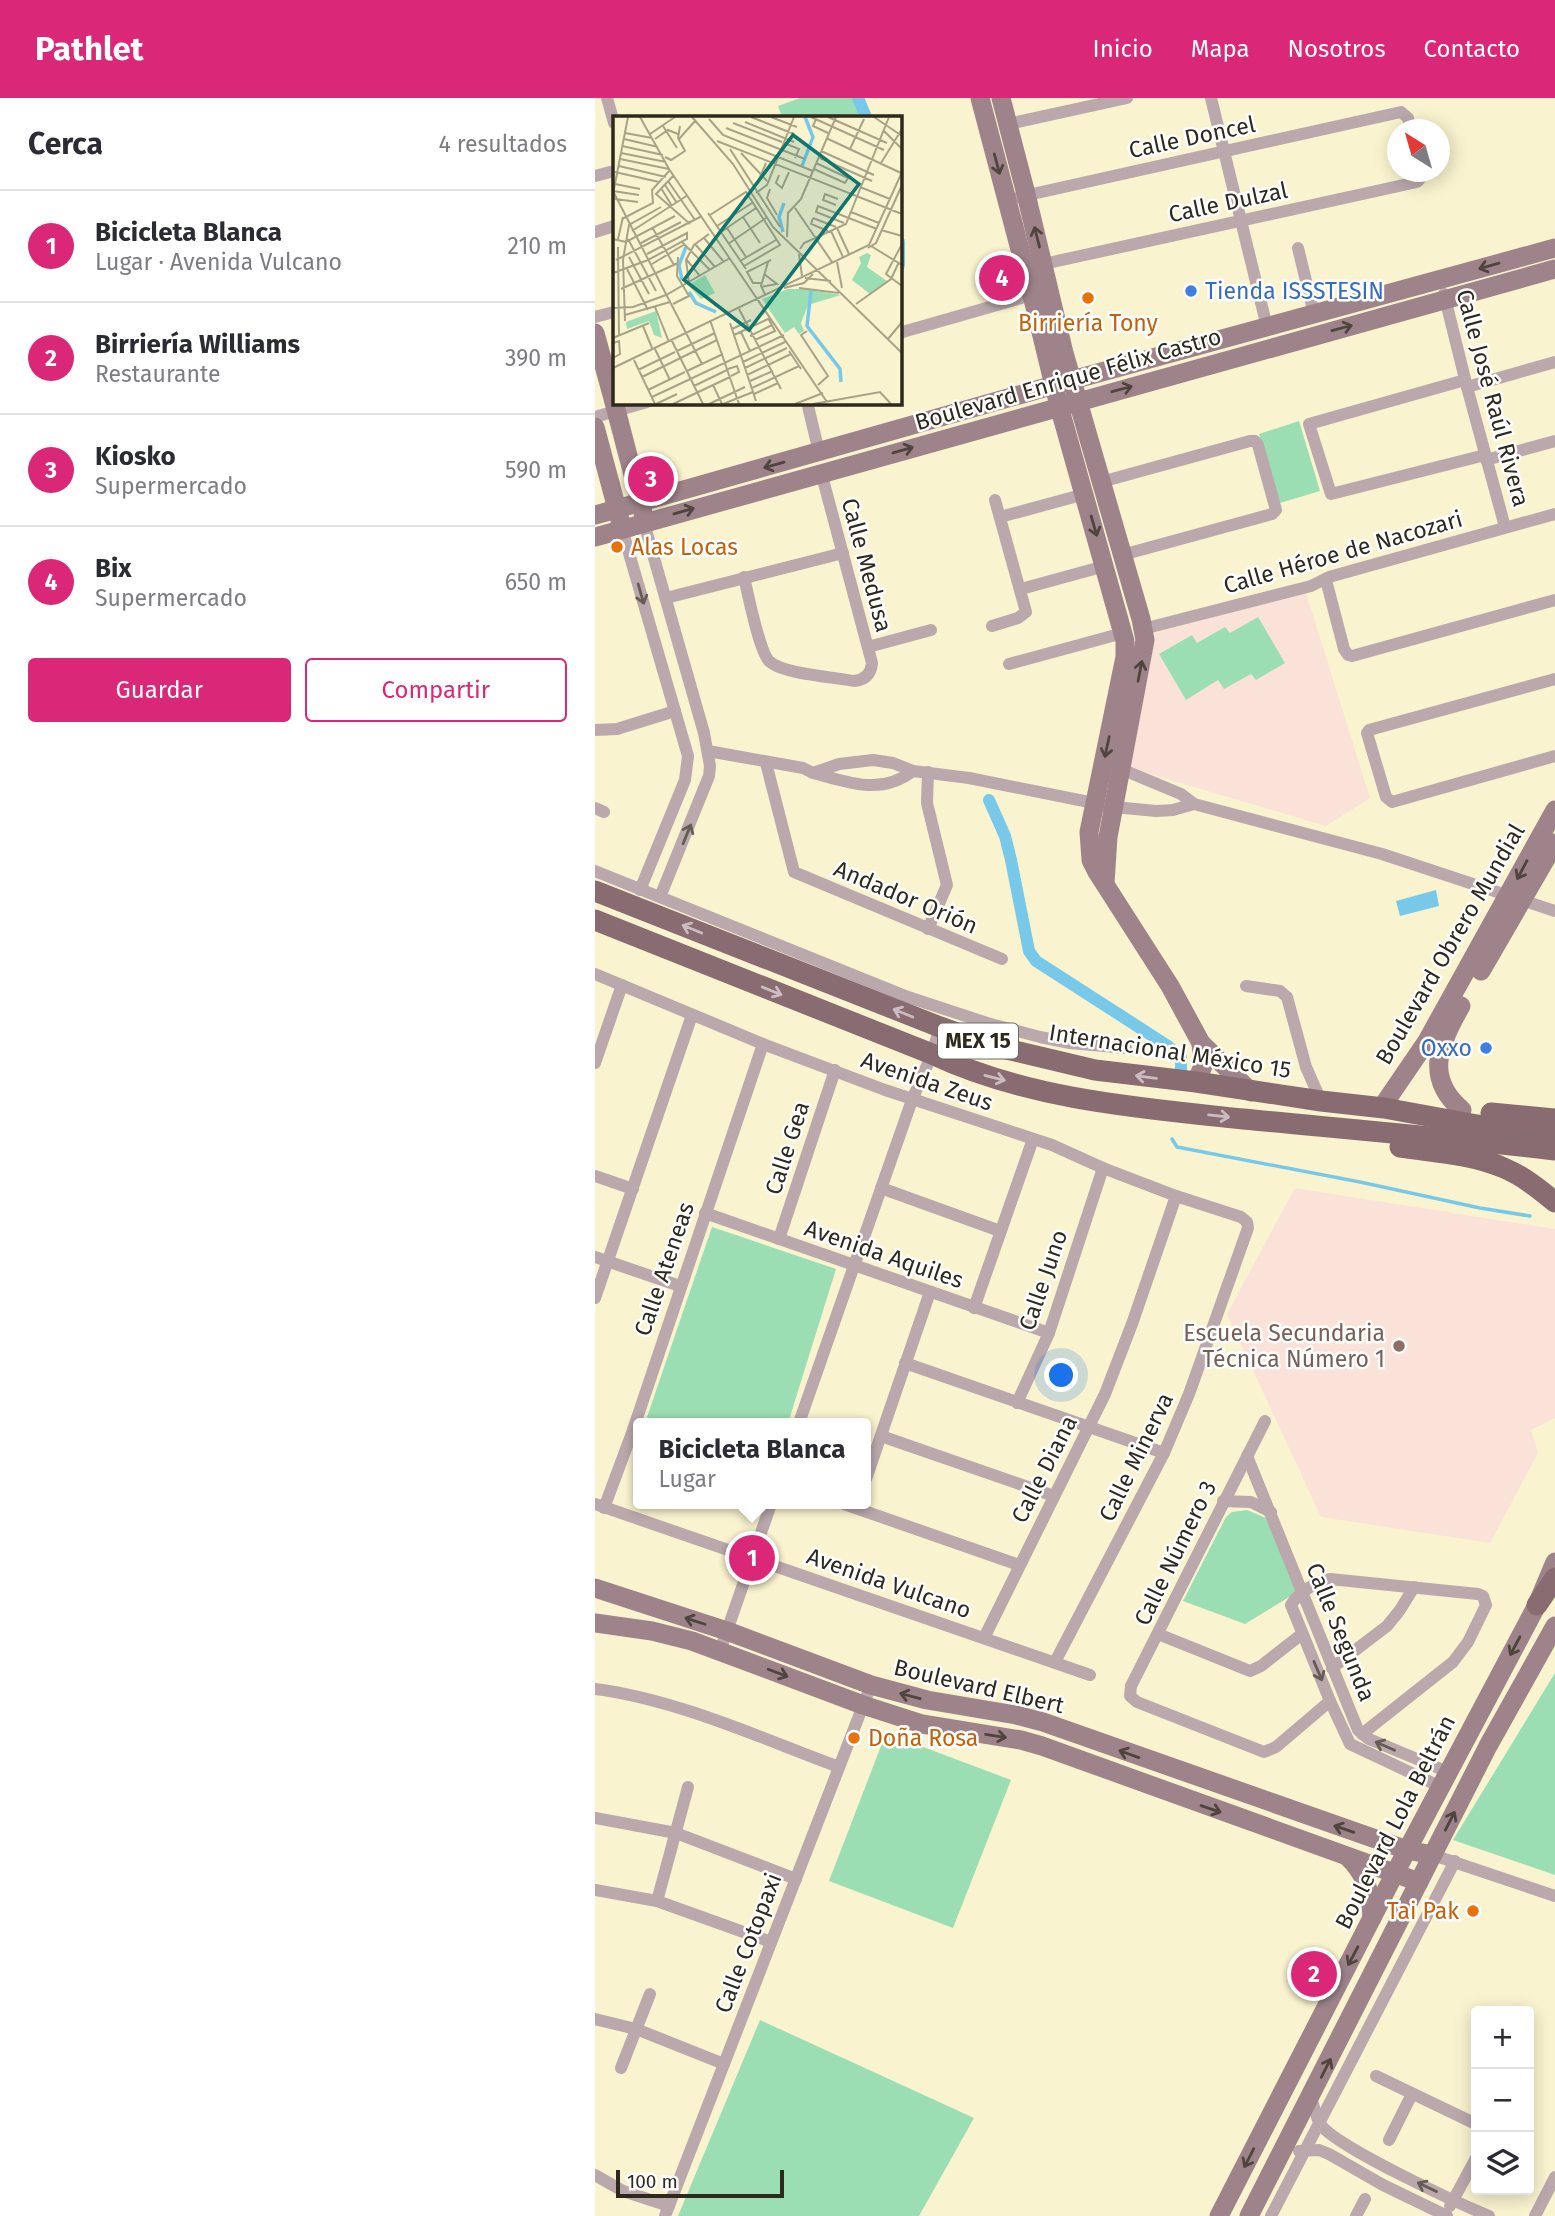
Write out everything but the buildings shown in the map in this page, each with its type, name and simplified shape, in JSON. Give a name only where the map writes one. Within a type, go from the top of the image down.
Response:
[{"type":"main road","name":"Internacional México 15","points":[[595,891],[990,1045],[1095,1070],[1362,1105],[1473,1126],[1555,1135]]},
{"type":"main road","name":"Internacional México 15","points":[[595,920],[932,1054],[967,1071],[1070,1096],[1187,1113],[1357,1130],[1473,1126],[1555,1150]]},
{"type":"main road","points":[[1362,1105],[1370,1101],[1386,1101],[1473,1126],[1555,1119]]},
{"type":"main road","points":[[1357,1130],[1379,1143],[1480,1160],[1504,1168],[1527,1180],[1555,1202]]},
{"type":"main road","points":[[1537,1605],[1555,1578]]},
{"type":"street","points":[[607,98],[613,120]]},
{"type":"street","points":[[980,98],[1007,201],[1034,266],[1032,295],[1063,383]]},
{"type":"street","points":[[1001,98],[1027,194],[1034,266],[1068,404],[1085,460],[1085,494],[1105,566],[1119,583],[1143,629],[1145,649],[1108,837],[1105,883]]},
{"type":"street","points":[[1008,124],[1127,98]]},
{"type":"street","points":[[1211,98],[1267,327]]},
{"type":"street","name":"Calle Doncel","points":[[1007,201],[1027,194],[1401,112],[1407,119]]},
{"type":"street","points":[[595,176],[613,171]]},
{"type":"street","name":"Calle Dulzal","points":[[1034,266],[1417,182]]},
{"type":"street","points":[[595,232],[613,226]]},
{"type":"street","points":[[1298,248],[1314,314]]},
{"type":"street","name":"Boulevard Enrique Félix Castro","points":[[595,537],[1068,404],[1443,290],[1555,248]]},
{"type":"street","name":"Boulevard Enrique Félix Castro","points":[[595,515],[1314,314],[1555,270]]},
{"type":"street","name":"Calle José Raúl Rivera","points":[[1443,290],[1506,527]]},
{"type":"street","points":[[901,332],[1032,295]]},
{"type":"street","points":[[595,317],[613,312]]},
{"type":"street","points":[[595,333],[613,398]]},
{"type":"street","points":[[1555,362],[1309,424],[1331,494],[1555,441]]},
{"type":"street","points":[[807,404],[819,452]]},
{"type":"street","points":[[595,417],[615,405],[642,502],[644,523],[708,751],[710,766],[706,784],[660,897]]},
{"type":"street","points":[[595,426],[622,529],[687,748],[687,773],[640,890]]},
{"type":"street","points":[[1101,482],[1255,441],[1258,445],[1276,510],[1272,514],[1122,555]]},
{"type":"street","points":[[1085,460],[1101,482],[1122,555],[1119,583],[1125,657],[1090,832],[1091,860],[1170,986],[1201,1043],[1251,1092]]},
{"type":"street","name":"Calle Medusa","points":[[744,577],[764,651],[771,662],[789,669],[854,681],[865,678],[872,669],[821,472]]},
{"type":"street","points":[[1000,517],[1085,494]]},
{"type":"street","points":[[992,626],[1018,618],[1026,612],[995,500]]},
{"type":"street","name":"Calle Héroe de Nacozari","points":[[1143,629],[1555,514]]},
{"type":"street","points":[[666,598],[843,553]]},
{"type":"street","points":[[1021,589],[1105,566]]},
{"type":"street","points":[[1326,580],[1344,649],[1352,656],[1555,600]]},
{"type":"street","points":[[868,647],[931,630]]},
{"type":"street","points":[[1009,664],[1123,633]]},
{"type":"street","points":[[1555,679],[1367,732],[1389,801],[1555,756]]},
{"type":"street","points":[[595,730],[617,729],[675,710]]},
{"type":"street","points":[[708,751],[803,768],[858,785],[876,786],[897,781],[913,771]]},
{"type":"street","points":[[813,773],[839,764],[884,761],[913,771],[969,778],[1114,807],[1156,811],[1194,804]]},
{"type":"street","name":"Andador Orión","points":[[766,763],[794,872],[1002,959]]},
{"type":"street","points":[[1121,769],[1181,794],[1194,804],[1382,855],[1555,911]]},
{"type":"street","points":[[928,772],[927,803],[947,885],[928,929]]},
{"type":"street","name":"Boulevard Obrero Mundial","points":[[1473,1126],[1445,1094],[1438,1067],[1442,1047],[1450,1024],[1516,898],[1555,810]]},
{"type":"street","name":"Boulevard Obrero Mundial","points":[[1386,1101],[1427,1041],[1516,898],[1555,843]]},
{"type":"street","points":[[595,871],[897,993],[974,1018],[1070,1043],[1126,1048]]},
{"type":"street","name":"Avenida Zeus","points":[[595,974],[763,1044],[912,1100],[1033,1139],[1176,1196],[1241,1217],[1247,1222]]},
{"type":"street","points":[[595,1063],[622,985]]},
{"type":"street","points":[[1247,986],[1280,990],[1287,997],[1306,1068],[1321,1101]]},
{"type":"street","points":[[595,1298],[601,1259],[633,1189],[692,1015]]},
{"type":"street","points":[[801,1418],[940,1027]]},
{"type":"street","points":[[1196,1083],[1203,1066],[1201,1043]]},
{"type":"street","name":"Calle Ateneas","points":[[640,1418],[680,1286],[763,1044]]},
{"type":"street","name":"Calle Gea","points":[[779,1239],[835,1070]]},
{"type":"street","points":[[974,1308],[1033,1139]]},
{"type":"street","name":"Calle Juno","points":[[1017,1403],[1049,1334],[1103,1168]]},
{"type":"street","points":[[595,1176],[633,1189]]},
{"type":"street","points":[[881,1188],[1000,1231]]},
{"type":"street","name":"Calle Diana","points":[[984,1638],[1089,1428],[1132,1324],[1176,1196]]},
{"type":"street","name":"Avenida Aquiles","points":[[705,1213],[1049,1334]]},
{"type":"street","name":"Calle Minerva","points":[[1055,1662],[1164,1453],[1203,1356],[1248,1228],[1247,1222]]},
{"type":"street","points":[[601,1259],[680,1286]]},
{"type":"street","points":[[871,1465],[930,1292]]},
{"type":"street","points":[[905,1363],[1164,1453]]},
{"type":"street","name":"Calle Número 3","points":[[1265,1421],[1131,1686],[1130,1696],[1137,1702],[1263,1752],[1276,1747],[1330,1701]]},
{"type":"street","points":[[881,1436],[1054,1496]]},
{"type":"street","name":"Calle Ateneas","points":[[599,1506],[633,1437]]},
{"type":"street","name":"Calle Segunda","points":[[1247,1456],[1356,1726],[1362,1734],[1419,1762],[1445,1780]]},
{"type":"street","points":[[1223,1501],[1251,1502],[1271,1512]]},
{"type":"street","name":"Avenida Vulcano","points":[[599,1506],[1090,1675]]},
{"type":"street","points":[[720,1651],[769,1509]]},
{"type":"street","points":[[863,1509],[1019,1565]]},
{"type":"street","name":"Boulevard Lola Beltrán","points":[[1219,2216],[1407,1850],[1537,1605],[1555,1562]]},
{"type":"street","points":[[1303,1593],[1319,1582],[1330,1579],[1478,1594],[1486,1601],[1468,1642],[1453,1662],[1362,1734]]},
{"type":"street","points":[[1332,1668],[1387,1626],[1414,1587]]},
{"type":"street","name":"Boulevard Elbert","points":[[595,1588],[727,1631],[871,1685],[927,1700],[1026,1717],[1407,1850],[1433,1855]]},
{"type":"street","name":"Calle Segunda","points":[[1303,1593],[1292,1602],[1292,1608],[1347,1740],[1355,1747],[1445,1780]]},
{"type":"street","name":"Boulevard Elbert","points":[[595,1623],[673,1635],[922,1724],[1021,1740],[1419,1882]]},
{"type":"street","points":[[1249,2216],[1282,2156],[1488,1746],[1555,1626]]},
{"type":"street","points":[[1158,1634],[1249,1671],[1302,1634]]},
{"type":"street","name":"Calle Cotopaxi","points":[[667,2211],[871,1685]]},
{"type":"street","points":[[595,1689],[629,1694],[665,1704],[839,1767]]},
{"type":"street","points":[[1161,1791],[1169,1768]]},
{"type":"street","points":[[657,1901],[688,1787]]},
{"type":"street","points":[[595,1818],[676,1832],[796,1879]]},
{"type":"street","points":[[1433,1855],[1555,1896]]},
{"type":"street","points":[[1348,1856],[1367,1883],[1372,1920]]},
{"type":"street","points":[[1271,2216],[1455,1861]]},
{"type":"street","points":[[595,1890],[657,1901],[771,1942]]},
{"type":"street","points":[[621,2068],[650,1993]]},
{"type":"street","points":[[595,2019],[616,2022],[724,2064]]},
{"type":"street","points":[[1376,2076],[1471,2122]]},
{"type":"street","points":[[1389,2140],[1412,2094]]},
{"type":"street","points":[[1311,2098],[1319,2123],[1334,2136],[1489,2216]]},
{"type":"street","points":[[1282,2156],[1319,2150],[1446,2216],[1471,2167]]},
{"type":"street","points":[[1352,2168],[1357,2150]]},
{"type":"street","points":[[595,2175],[667,2211]]},
{"type":"street","points":[[1535,2216],[1555,2177]]},
{"type":"street","points":[[1356,2216],[1364,2199]]},
{"type":"shaded area","points":[[1306,593],[1370,798],[1326,826],[1130,768],[1155,633]]},
{"type":"shaded area","name":"Escuela Secundaria Técnica Número 1","points":[[1295,1188],[1555,1229],[1555,1418],[1531,1430],[1538,1453],[1490,1543],[1321,1517],[1227,1314]]},
{"type":"green space","points":[[800,98],[853,98],[859,114],[782,116],[778,106]]},
{"type":"green space","points":[[1299,421],[1320,491],[1280,503],[1259,434]]},
{"type":"green space","points":[[1258,617],[1285,663],[1256,680],[1251,674],[1224,689],[1218,680],[1186,700],[1159,654],[1192,635],[1197,643],[1225,627],[1230,633]]},
{"type":"green space","points":[[712,1227],[836,1269],[790,1418],[647,1418]]},
{"type":"green space","points":[[1247,1510],[1266,1518],[1299,1591],[1245,1624],[1183,1601],[1226,1517],[1232,1512]]},
{"type":"green space","points":[[1555,1673],[1555,1875],[1453,1840]]},
{"type":"green space","points":[[886,1733],[1011,1780],[953,1928],[829,1881]]},
{"type":"green space","points":[[760,2020],[974,2118],[919,2216],[678,2216]]},
{"type":"water","points":[[1436,890],[1439,906],[1400,916],[1396,901]]},
{"type":"waterway","points":[[858,98],[866,116]]},
{"type":"waterway","points":[[989,800],[1005,836],[1029,951],[1036,961],[1168,1046],[1181,1057],[1181,1078]]},
{"type":"waterway","points":[[1172,1139],[1177,1147],[1530,1216]]},
{"type":"place","name":"Bix","points":[[1002,278]]},
{"type":"place","name":"Tienda ISSSTESIN","points":[[1191,291]]},
{"type":"place","name":"Birriería Tony","points":[[1088,298]]},
{"type":"place","name":"Kiosko","points":[[651,479]]},
{"type":"place","name":"Alas Locas","points":[[617,547]]},
{"type":"place","name":"Oxxo","points":[[1486,1048]]},
{"type":"place","name":"Escuela Secundaria Técnica Número 1","points":[[1399,1346]]},
{"type":"place","name":"Bicicleta Blanca","points":[[752,1558]]},
{"type":"place","name":"Doña Rosa","points":[[854,1738]]},
{"type":"place","name":"Tai Pak","points":[[1473,1911]]},
{"type":"place","name":"Birriería Williams","points":[[1314,1974]]}]
